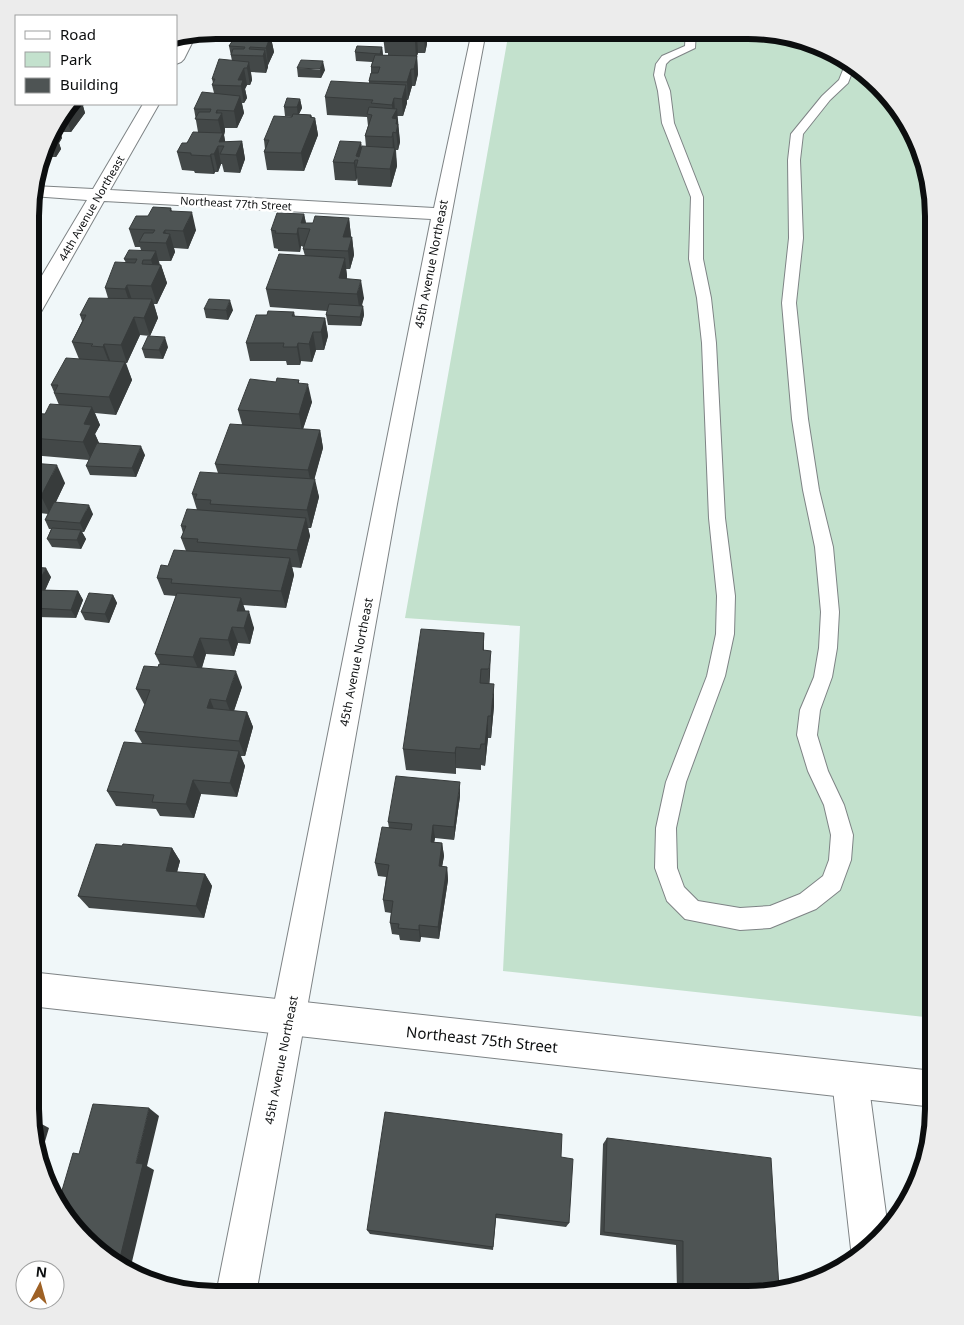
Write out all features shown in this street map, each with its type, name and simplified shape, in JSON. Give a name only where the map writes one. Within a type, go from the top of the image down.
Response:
[{"type":"street","name":"45th Avenue Northeast","points":[[238,1286],[290,1018],[440,214],[477,39]]},
{"type":"street","points":[[178,55],[186,41]]},
{"type":"street","name":"44th Avenue Northeast","points":[[39,298],[150,105]]},
{"type":"street","name":"Northeast 77th Street","points":[[40,191],[440,214]]},
{"type":"street","name":"Northeast 75th Street","points":[[39,990],[925,1088]]},
{"type":"street","points":[[850,1080],[870,1237]]},
{"type":"lane","points":[[692,39],[690,48],[666,58],[661,64],[659,75],[664,91],[668,123],[697,203],[696,259],[710,342],[717,518],[726,596],[725,634],[716,676],[676,782],[666,828],[666,868],[675,894],[693,911],[740,919],[770,917],[808,902],[832,883],[840,860],[842,835],[834,805],[818,771],[807,735],[810,710],[822,677],[828,648],[830,612],[824,547],[811,490],[800,420],[789,303],[796,238],[794,160],[797,134],[826,98],[844,81],[848,70]]},
{"type":"green space","points":[[508,39],[771,40],[816,52],[856,75],[889,108],[907,138],[916,159],[922,181],[925,204],[925,1017],[503,971],[520,626],[405,618]]},
{"type":"building","points":[[234,39],[269,39],[266,48],[250,47],[249,49],[265,50],[263,56],[231,55],[233,49],[244,49],[245,47],[229,46]]},
{"type":"building","points":[[387,39],[416,39],[415,41]]},
{"type":"building","points":[[357,46],[382,47],[380,54],[355,52]]},
{"type":"building","points":[[375,55],[417,56],[414,69],[411,69],[407,82],[369,81],[371,73],[378,73],[380,67],[371,67]]},
{"type":"building","points":[[219,59],[249,62],[238,80],[243,80],[241,86],[212,85],[215,79],[212,79]]},
{"type":"building","points":[[301,60],[323,61],[320,69],[297,68]]},
{"type":"building","points":[[331,81],[406,85],[402,99],[394,98],[392,105],[371,103],[373,100],[325,97]]},
{"type":"building","points":[[202,92],[240,96],[234,111],[217,110],[216,113],[222,113],[218,120],[195,119],[199,112],[210,112],[211,109],[194,109]]},
{"type":"building","points":[[287,98],[300,99],[297,107],[284,107]]},
{"type":"building","points":[[369,107],[397,109],[392,118],[397,119],[396,124],[398,124],[396,133],[393,132],[392,137],[365,136],[372,115],[367,114]]},
{"type":"building","points":[[293,114],[311,115],[310,117],[315,118],[301,153],[264,152],[269,140],[264,140],[274,116],[292,117]]},
{"type":"building","points":[[193,132],[223,133],[219,142],[242,141],[236,155],[220,154],[224,146],[218,146],[214,154],[210,156],[177,152],[182,143],[187,143]]},
{"type":"building","points":[[340,141],[361,142],[356,156],[359,157],[362,146],[395,148],[390,169],[356,167],[358,160],[355,160],[354,163],[333,162]]},
{"type":"building","points":[[153,207],[171,208],[170,211],[192,212],[183,231],[165,230],[163,233],[170,234],[166,243],[139,242],[144,233],[153,233],[155,230],[129,229],[136,216],[148,216]]},
{"type":"building","points":[[277,213],[304,214],[301,223],[313,223],[315,216],[349,218],[343,237],[352,237],[348,251],[303,249],[310,229],[298,228],[297,234],[275,233],[276,231],[271,230]]},
{"type":"building","points":[[129,250],[156,251],[151,260],[143,260],[142,264],[161,265],[151,286],[127,285],[125,289],[105,288],[115,262],[135,263],[137,259],[124,259]]},
{"type":"building","points":[[279,254],[345,258],[339,278],[361,280],[357,294],[266,289]]},
{"type":"building","points":[[89,298],[152,299],[144,318],[134,317],[121,345],[104,344],[103,347],[72,342],[86,315],[80,315]]},
{"type":"building","points":[[209,299],[230,300],[226,310],[204,309]]},
{"type":"building","points":[[329,304],[363,306],[360,317],[326,315]]},
{"type":"building","points":[[268,311],[294,312],[292,316],[325,318],[321,332],[313,332],[309,344],[298,343],[297,347],[283,347],[284,343],[246,343],[256,315],[267,315]]},
{"type":"building","points":[[148,336],[165,337],[159,350],[142,349]]},
{"type":"building","points":[[66,358],[125,362],[109,397],[54,393],[58,385],[51,385]]},
{"type":"building","points":[[277,378],[299,380],[298,383],[308,384],[299,414],[238,410],[250,379],[276,382]]},
{"type":"building","points":[[50,404],[92,407],[84,424],[91,425],[83,442],[39,439],[39,414],[45,414]]},
{"type":"building","points":[[230,424],[320,430],[308,470],[215,464]]},
{"type":"building","points":[[97,443],[141,446],[132,468],[86,466]]},
{"type":"building","points":[[39,464],[57,465],[41,496],[39,496]]},
{"type":"building","points":[[200,472],[315,479],[307,510],[210,504],[211,500],[195,499],[197,494],[192,494]]},
{"type":"building","points":[[54,502],[89,505],[80,523],[45,520]]},
{"type":"building","points":[[187,509],[306,518],[297,550],[197,542],[198,539],[181,538],[186,526],[181,526]]},
{"type":"building","points":[[52,528],[81,530],[77,540],[47,539]]},
{"type":"building","points":[[174,550],[290,558],[281,591],[171,583],[172,579],[157,578],[161,565],[168,566]]},
{"type":"building","points":[[39,568],[46,568],[39,582]]},
{"type":"building","points":[[40,590],[78,591],[71,610],[39,608]]},
{"type":"building","points":[[89,593],[113,595],[105,614],[81,612]]},
{"type":"building","points":[[177,593],[241,598],[237,611],[249,611],[244,628],[232,627],[228,640],[200,638],[193,657],[155,654]]},
{"type":"building","points":[[421,629],[484,633],[483,650],[491,651],[489,669],[481,669],[480,683],[494,684],[491,716],[488,716],[485,744],[481,744],[480,749],[456,747],[455,753],[403,749]]},
{"type":"building","points":[[159,664],[236,671],[226,701],[210,699],[207,708],[247,712],[239,741],[135,731],[150,690],[136,689],[144,666],[158,667]]},
{"type":"building","points":[[124,742],[239,751],[230,783],[193,780],[186,804],[152,802],[154,795],[107,791]]},
{"type":"building","points":[[396,776],[460,782],[454,827],[433,825],[431,842],[442,843],[439,866],[447,867],[438,927],[419,925],[419,930],[398,928],[399,924],[390,923],[393,901],[383,900],[389,865],[375,863],[382,827],[411,830],[412,824],[388,822]]},
{"type":"building","points":[[96,844],[172,848],[166,871],[205,874],[196,906],[78,896]]},
{"type":"building","points":[[93,1104],[149,1108],[136,1163],[143,1164],[120,1257],[108,1250],[83,1226],[61,1194],[73,1153],[79,1154]]},
{"type":"building","points":[[385,1112],[562,1134],[561,1157],[573,1159],[569,1223],[496,1214],[493,1247],[367,1230]]},
{"type":"building","points":[[607,1138],[771,1158],[779,1284],[760,1286],[683,1286],[683,1241],[604,1232]]}]
